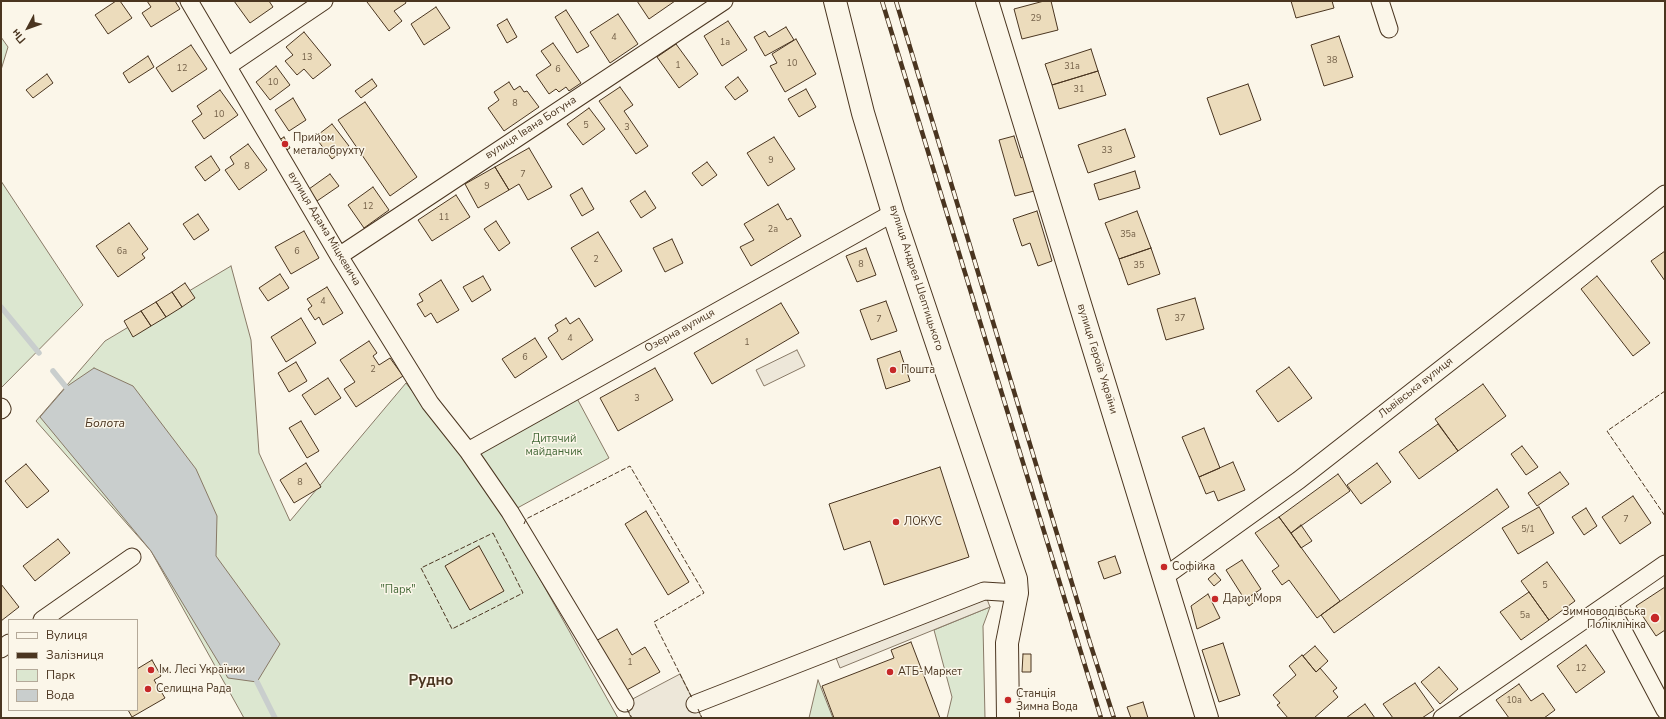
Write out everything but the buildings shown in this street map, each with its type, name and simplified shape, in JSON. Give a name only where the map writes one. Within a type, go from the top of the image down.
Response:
[{"type":"street","name":"вулиця Адама Міцкевича","points":[[189,1],[339,256],[430,403],[468,451],[510,512],[625,704]]},
{"type":"street","points":[[228,66],[324,1]]},
{"type":"street","name":"вулиця Івана Богуна","points":[[339,256],[724,1]]},
{"type":"street","name":"вулиця Андрея Шептицького","points":[[835,1],[863,113],[893,213],[1016,579],[1017,593],[1007,643],[1008,718]]},
{"type":"street","name":"вулиця Героїв України","points":[[987,1],[1207,718]]},
{"type":"street","points":[[1380,1],[1389,29]]},
{"type":"street","name":"Львівська вулиця","points":[[1164,578],[1299,480],[1665,194]]},
{"type":"street","name":"Озерна вулиця","points":[[468,451],[893,213]]},
{"type":"street","points":[[43,619],[132,557]]},
{"type":"street","points":[[1442,718],[1665,564]]},
{"type":"street","points":[[695,704],[984,591],[1017,593]]},
{"type":"street","points":[[1608,604],[1665,710]]},
{"type":"green space","points":[[1,37],[8,47],[1,70]]},
{"type":"green space","points":[[1,181],[83,305],[1,388]]},
{"type":"green space","name":"\"Парк\"","points":[[231,266],[251,340],[259,453],[290,521],[406,383],[474,472],[522,547],[618,718],[244,718],[151,551],[36,421],[105,341]]},
{"type":"green space","name":"Дитячий майданчик","points":[[573,391],[609,458],[510,512],[468,451]]},
{"type":"green space","points":[[990,607],[983,626],[985,718],[947,718],[952,697],[934,630]]},
{"type":"green space","points":[[818,680],[833,718],[809,718]]},
{"type":"shaded area","points":[[797,350],[805,366],[764,386],[756,370]]},
{"type":"shaded area","points":[[984,591],[990,607],[840,668],[833,650]]},
{"type":"shaded area","points":[[680,674],[702,718],[631,718],[625,703]]},
{"type":"water","name":"Болота","points":[[94,368],[133,386],[196,469],[217,516],[216,556],[280,644],[257,682],[228,678],[151,551],[40,417],[66,387]]},
{"type":"waterway","points":[[1,307],[39,353]]},
{"type":"waterway","points":[[53,371],[66,387]]},
{"type":"waterway","points":[[257,682],[275,718]]},
{"type":"railway","points":[[882,1],[1101,718]]},
{"type":"railway","points":[[896,1],[1114,718]]},
{"type":"fence","points":[[1665,391],[1607,431],[1665,516]]},
{"type":"fence","points":[[524,524],[526,519],[630,466],[704,593],[654,622],[692,698]]},
{"type":"fence","points":[[493,533],[523,593],[452,629],[421,568],[493,533]]},
{"type":"fence","points":[[627,709],[632,718]]},
{"type":"fence","points":[[698,709],[702,718]]},
{"type":"place","name":"Прийом металобрухту","points":[[285,144]]},
{"type":"place","name":"Пошта","points":[[893,370]]},
{"type":"place","name":"ЛОКУС","points":[[896,522]]},
{"type":"place","name":"Софійка","points":[[1164,567]]},
{"type":"place","name":"Дари Моря","points":[[1215,599]]},
{"type":"place","name":"Зимноводівська Поліклініка","points":[[1655,618]]},
{"type":"place","name":"Ім. Лесі Українки","points":[[151,670]]},
{"type":"place","name":"АТБ-Маркет","points":[[890,672]]},
{"type":"place","name":"Селищна Рада","points":[[148,689]]},
{"type":"place","name":"Станція Зимна Вода","points":[[1008,700]]},
{"type":"district","name":"Рудно","points":[[431,681]]}]
